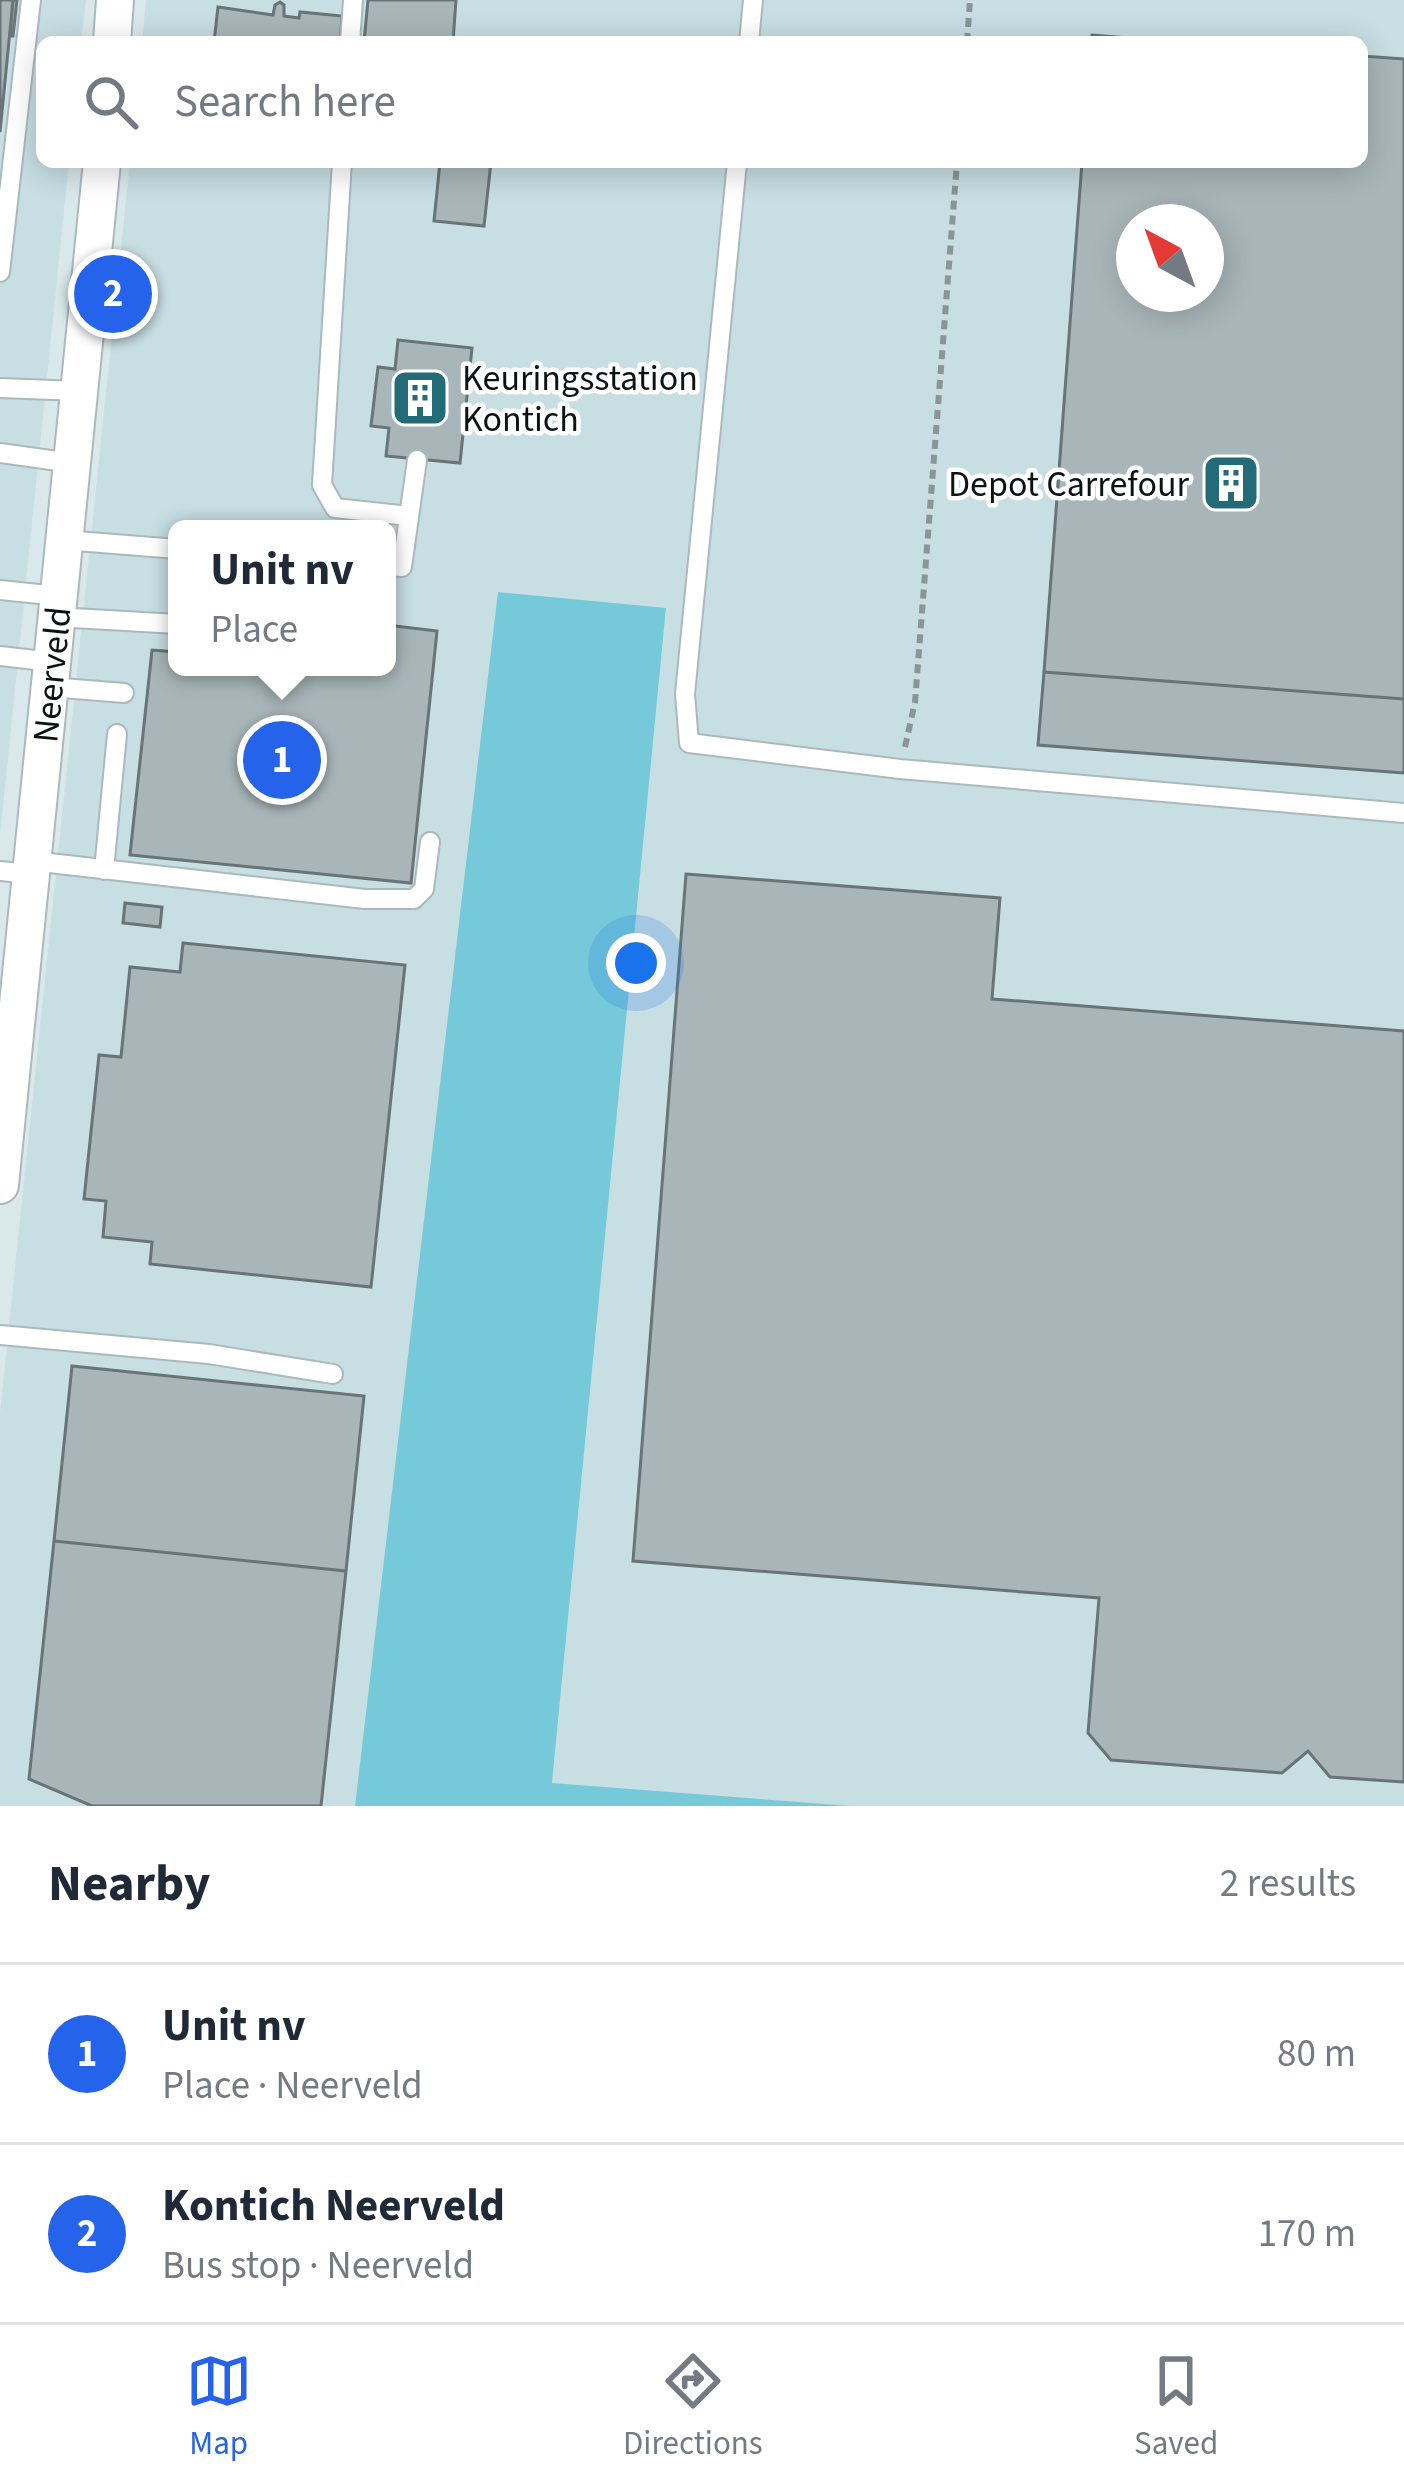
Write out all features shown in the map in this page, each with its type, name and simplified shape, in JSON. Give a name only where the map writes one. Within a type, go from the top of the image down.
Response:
[{"type":"street","points":[[112,36],[115,0]]},
{"type":"street","name":"Neerveld","points":[[0,1185],[12,930],[51,674],[101,168]]},
{"type":"lane","points":[[0,272],[31,0]]},
{"type":"lane","points":[[350,36],[352,0]]},
{"type":"lane","points":[[750,36],[753,0]]},
{"type":"lane","points":[[342,168],[322,485],[334,508],[409,516]]},
{"type":"lane","points":[[736,168],[685,694],[689,743],[900,769],[1404,813]]},
{"type":"lane","points":[[0,388],[79,391]]},
{"type":"lane","points":[[0,454],[72,464]]},
{"type":"lane","points":[[396,567],[401,567],[417,460]]},
{"type":"lane","points":[[64,540],[168,548]]},
{"type":"lane","points":[[0,590],[57,607],[168,623]]},
{"type":"lane","points":[[0,656],[124,693]]},
{"type":"lane","points":[[104,870],[117,734]]},
{"type":"lane","points":[[21,868],[104,870],[365,899],[414,899],[424,890],[430,842]]},
{"type":"lane","points":[[0,1335],[208,1354],[333,1374]]},
{"type":"path","points":[[967,36],[970,0]]},
{"type":"path","points":[[900,769],[915,702],[957,168]]},
{"type":"shaded area","points":[[0,0],[86,0],[82,36],[36,36],[36,168],[68,168],[0,835]]},
{"type":"shaded area","points":[[146,0],[1404,0],[1404,1806],[851,1806],[552,1784],[666,609],[499,592],[355,1806],[0,1806],[0,1413],[129,168],[1368,168],[1368,36],[143,36]]},
{"type":"shaded area","points":[[498,592],[666,608],[552,1783],[851,1806],[355,1806]]},
{"type":"building","points":[[0,0],[13,0],[0,132]]},
{"type":"building","points":[[13,0],[17,0],[10,36]]},
{"type":"building","points":[[368,0],[456,0],[453,36],[365,36]]},
{"type":"building","points":[[275,5],[284,5],[284,16],[299,18],[300,12],[342,16],[340,36],[215,36],[218,7],[273,15]]},
{"type":"building","name":"Depot Carrefour","points":[[1368,56],[1404,59],[1404,699],[1044,672],[1082,168],[1368,168]]},
{"type":"building","points":[[439,168],[490,168],[484,226],[434,221]]},
{"type":"building","name":"Keuringsstation Kontich","points":[[398,340],[472,348],[460,463],[386,456],[389,428],[371,426],[378,367],[395,369]]},
{"type":"building","points":[[396,626],[437,631],[411,883],[130,855],[152,650],[168,651],[168,676],[396,676]]},
{"type":"building","points":[[1044,672],[1404,699],[1404,773],[1038,745]]},
{"type":"building","points":[[686,874],[1000,898],[992,999],[1404,1031],[1404,1782],[1330,1777],[1308,1751],[1282,1773],[1111,1760],[1088,1733],[1099,1598],[633,1561]]},
{"type":"building","points":[[125,903],[162,907],[160,927],[123,923]]},
{"type":"building","points":[[183,943],[405,965],[371,1287],[150,1264],[152,1242],[103,1237],[106,1201],[84,1199],[99,1055],[121,1057],[130,967],[180,972]]},
{"type":"building","points":[[72,1366],[364,1396],[346,1571],[54,1541]]},
{"type":"building","points":[[54,1541],[346,1571],[321,1806],[92,1806],[29,1779]]},
{"type":"place","name":"Kontich Neerveld","points":[[113,294]]},
{"type":"place","name":"Keuringsstation Kontich","points":[[420,398]]},
{"type":"place","name":"Depot Carrefour","points":[[1231,483]]},
{"type":"place","name":"Unit nv","points":[[282,760]]}]
